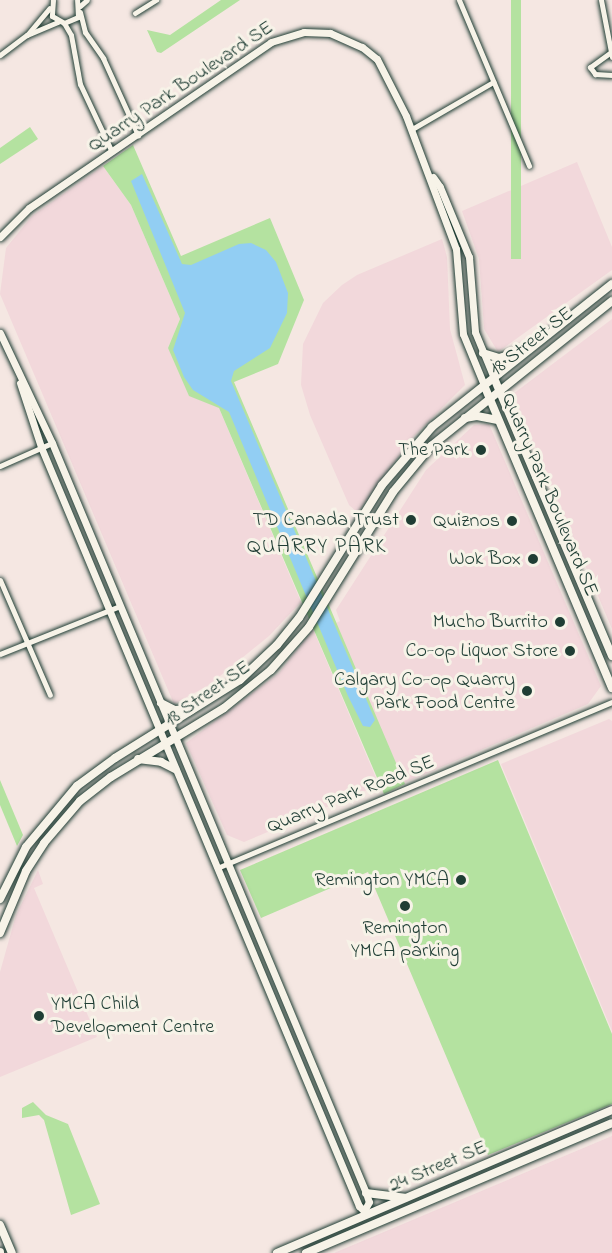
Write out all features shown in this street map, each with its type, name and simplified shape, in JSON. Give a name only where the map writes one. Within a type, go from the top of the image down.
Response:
[{"type":"main road","name":"18 Street SE","points":[[0,898],[23,853],[62,802],[94,772],[240,680],[277,645],[299,618],[397,465],[432,427],[612,284]]},
{"type":"main road","name":"18 Street SE","points":[[0,933],[26,872],[60,822],[111,777],[252,688],[288,652],[323,606],[393,492],[431,446],[460,419],[612,301]]},
{"type":"main road","points":[[483,352],[499,358],[532,348]]},
{"type":"main road","name":"Quarry Park Boulevard SE","points":[[494,378],[612,656]]},
{"type":"main road","name":"Quarry Park Boulevard SE","points":[[484,385],[612,688]]},
{"type":"main road","points":[[460,419],[477,416],[498,420]]},
{"type":"main road","points":[[160,704],[180,711],[197,709]]},
{"type":"main road","points":[[138,759],[161,762],[176,769]]},
{"type":"main road","name":"24 Street SE","points":[[277,1253],[366,1212],[406,1198],[612,1110]]},
{"type":"main road","name":"24 Street SE","points":[[306,1253],[612,1123]]},
{"type":"main road","points":[[366,1193],[406,1198]]},
{"type":"main road","points":[[0,1225],[12,1253]]},
{"type":"street","points":[[0,55],[27,35],[50,8],[53,0]]},
{"type":"street","points":[[27,35],[74,20],[79,6],[87,0]]},
{"type":"street","points":[[135,13],[156,0]]},
{"type":"street","points":[[459,0],[529,166]]},
{"type":"street","points":[[601,0],[612,55],[590,67],[595,74],[612,75]]},
{"type":"street","points":[[79,6],[85,32],[103,58],[138,135]]},
{"type":"street","points":[[50,8],[71,35],[80,84],[112,152]]},
{"type":"street","name":"Quarry Park Boulevard SE","points":[[0,237],[29,208],[271,42],[317,31],[344,37],[377,59],[412,129],[431,175],[456,249],[464,334],[484,385]]},
{"type":"street","points":[[412,129],[493,82]]},
{"type":"street","name":"Quarry Park Boulevard SE","points":[[431,175],[440,187],[469,257],[475,332],[494,378]]},
{"type":"street","points":[[0,333],[52,443],[226,864],[366,1193],[369,1202],[366,1212],[359,1206],[41,447],[17,372]]},
{"type":"street","points":[[0,466],[52,443]]},
{"type":"street","points":[[0,580],[50,695]]},
{"type":"street","points":[[0,654],[120,606]]},
{"type":"street","name":"Quarry Park Road SE","points":[[217,868],[612,702]]},
{"type":"street","points":[[276,1008],[286,1005]]},
{"type":"shaded area","points":[[577,162],[612,247],[612,270],[498,352],[484,329],[479,259],[462,211]]},
{"type":"shaded area","points":[[103,166],[131,205],[180,319],[168,348],[219,408],[301,602],[269,636],[209,685],[174,704],[0,294],[6,248],[32,216]]},
{"type":"shaded area","points":[[442,239],[447,257],[450,329],[465,385],[412,438],[358,513],[349,505],[310,415],[301,385],[303,344],[323,303],[342,285],[357,275]]},
{"type":"shaded area","points":[[612,319],[612,629],[513,394]]},
{"type":"shaded area","points":[[489,424],[601,686],[588,704],[404,783],[336,623],[340,621],[336,610],[426,470],[474,425]]},
{"type":"shaded area","points":[[313,629],[379,785],[244,842],[227,835],[186,743],[279,673]]},
{"type":"shaded area","points":[[609,719],[612,721],[612,1031],[501,764]]},
{"type":"shaded area","points":[[38,870],[43,884],[34,888],[97,1037],[0,1077],[0,972],[16,915]]},
{"type":"shaded area","points":[[612,1136],[612,1253],[334,1253]]},
{"type":"green space","points":[[221,0],[240,0],[161,53],[157,52],[147,30],[170,35]]},
{"type":"green space","points":[[511,0],[521,0],[521,259],[511,259]]},
{"type":"green space","points":[[30,127],[38,139],[0,164],[0,148]]},
{"type":"green space","points":[[133,145],[181,256],[270,218],[304,300],[278,364],[234,382],[405,784],[384,794],[219,408],[189,396],[168,348],[180,319],[131,205],[103,166]]},
{"type":"green space","points":[[498,760],[612,1034],[612,1104],[488,1155],[368,872],[261,918],[240,870]]},
{"type":"green space","points":[[0,780],[23,835],[17,846],[0,805]]},
{"type":"green space","points":[[33,1102],[46,1115],[68,1124],[100,1204],[71,1215],[44,1120],[39,1115],[22,1118],[22,1108]]},
{"type":"water","points":[[142,174],[182,264],[191,265],[239,244],[251,243],[266,250],[276,262],[288,293],[287,313],[270,348],[234,371],[231,381],[375,720],[370,727],[363,726],[348,696],[229,412],[193,390],[184,377],[173,350],[185,313],[131,181]]},
{"type":"place","name":"The Park","points":[[481,450]]},
{"type":"place","name":"TD Canada Trust","points":[[411,520]]},
{"type":"place","name":"Quiznos","points":[[512,521]]},
{"type":"place","name":"Wok Box","points":[[533,559]]},
{"type":"place","name":"Mucho Burrito","points":[[560,622]]},
{"type":"place","name":"Co-op Liquor Store","points":[[570,651]]},
{"type":"place","name":"Calgary Co-op Quarry Park Food Centre","points":[[527,691]]},
{"type":"place","name":"Remington YMCA","points":[[461,880]]},
{"type":"place","name":"Remington YMCA parking","points":[[405,906]]},
{"type":"place","name":"YMCA Child Development Centre","points":[[39,1016]]},
{"type":"district","name":"QUARRY PARK","points":[[317,547]]}]
